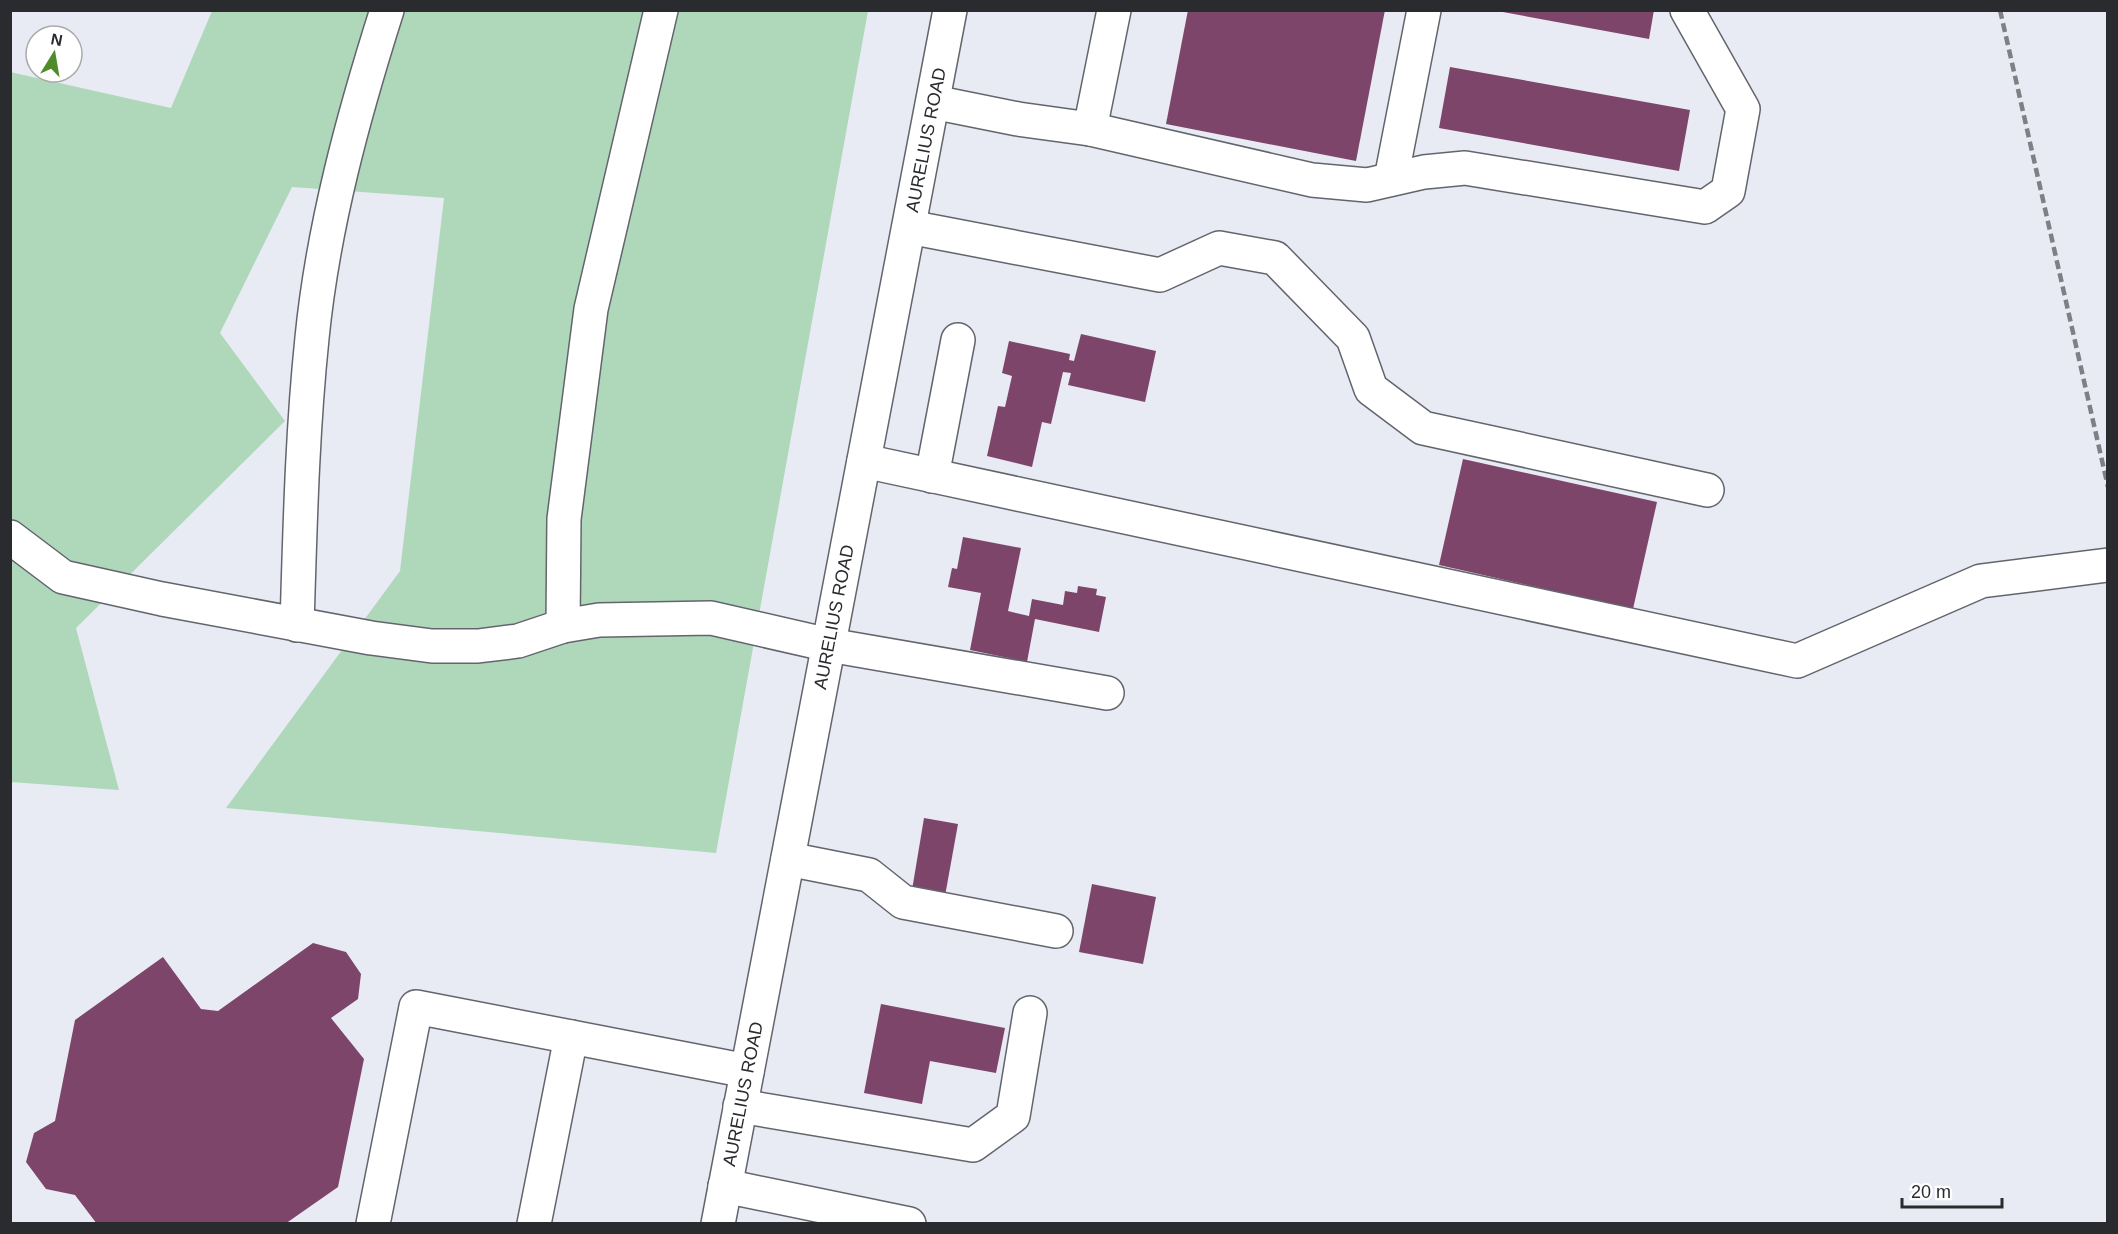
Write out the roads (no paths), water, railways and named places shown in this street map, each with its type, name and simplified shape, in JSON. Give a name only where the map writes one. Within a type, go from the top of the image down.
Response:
[{"type":"street","points":[[297,625],[303,448],[312,337],[325,250],[349,136],[387,10]]},
{"type":"street","points":[[562,626],[564,519],[591,309],[661,10]]},
{"type":"street","name":"AURELIUS ROAD","points":[[718,1224],[950,10]]},
{"type":"street","points":[[1090,129],[1114,10]]},
{"type":"street","points":[[1391,179],[1424,10]]},
{"type":"street","points":[[933,102],[1018,119],[1090,129],[1312,180],[1366,185],[1424,172],[1465,168],[1705,207],[1728,191],[1743,109],[1687,10]]},
{"type":"street","points":[[909,227],[1160,275],[1219,248],[1275,258],[1353,338],[1371,389],[1423,428],[1707,490]]},
{"type":"street","points":[[932,476],[957,340]]},
{"type":"street","points":[[864,461],[1797,661],[1981,581],[2108,565]]},
{"type":"street","points":[[10,537],[63,577],[297,625],[432,646],[478,646],[518,641],[562,626],[599,620],[711,618],[829,645],[1107,693]]},
{"type":"street","points":[[788,859],[868,875],[903,902],[1056,931]]},
{"type":"street","points":[[373,1224],[416,1006],[747,1071]]},
{"type":"street","points":[[740,1107],[973,1145],[1012,1116],[1030,1013]]},
{"type":"street","points":[[534,1224],[571,1037]]},
{"type":"street","points":[[725,1186],[909,1224]]},
{"type":"railway","points":[[2000,10],[2108,487]]}]
